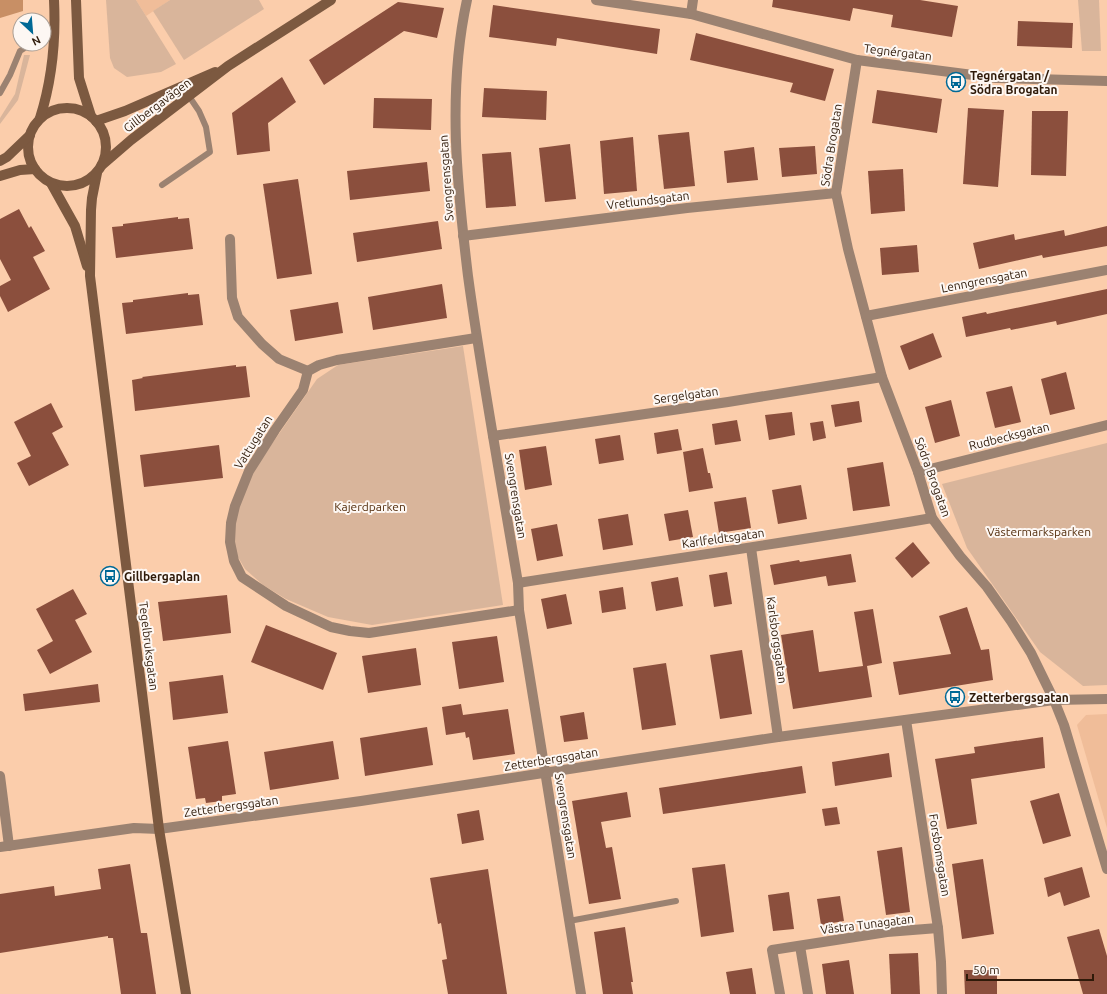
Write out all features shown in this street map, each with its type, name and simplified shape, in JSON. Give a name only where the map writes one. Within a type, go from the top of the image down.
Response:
[{"type":"street","points":[[40,118],[45,102],[54,49],[54,0]]},
{"type":"street","points":[[76,0],[79,78],[94,119],[102,131],[105,142],[105,154],[100,169],[91,180],[77,185],[64,186],[52,184],[42,179],[30,159],[28,147],[33,125],[40,118],[55,111],[81,110],[94,119]]},
{"type":"street","name":"Gillbergavägen","points":[[100,169],[131,140],[228,66],[331,0]]},
{"type":"street","name":"Svengrensgatan","points":[[467,0],[457,65],[455,139],[463,236],[476,338],[518,583],[519,610],[581,994]]},
{"type":"street","name":"Tegnérgatan","points":[[596,0],[691,14],[857,60],[996,78],[1107,81]]},
{"type":"street","points":[[691,14],[693,0]]},
{"type":"street","name":"Södra Brogatan","points":[[857,60],[836,193],[848,249],[882,377],[918,472],[932,518],[960,556],[987,587],[1010,621],[1031,653],[1054,700],[1064,725],[1107,869]]},
{"type":"street","name":"Gillbergavägen","points":[[94,119],[125,111],[228,66]]},
{"type":"street","points":[[0,161],[7,157],[30,135]]},
{"type":"street","points":[[0,176],[20,170],[35,169]]},
{"type":"street","name":"Tegelbruksgatan","points":[[100,169],[92,198],[90,276],[158,829],[186,994]]},
{"type":"street","name":"Tegelbruksgatan","points":[[52,184],[75,226],[90,276]]},
{"type":"street","name":"Vretlundsgatan","points":[[463,236],[687,208],[836,193]]},
{"type":"street","points":[[230,239],[232,298],[238,316],[262,344],[279,359],[308,371],[319,365],[337,360],[476,338]]},
{"type":"street","name":"Lenngrensgatan","points":[[866,316],[1107,270]]},
{"type":"street","name":"Vattugatan","points":[[308,371],[303,390],[249,471],[235,506],[231,523],[230,542],[234,561],[242,576],[286,606],[331,627],[350,631],[369,633],[519,610]]},
{"type":"street","name":"Sergelgatan","points":[[493,436],[728,402],[882,377]]},
{"type":"street","name":"Rudbecksgatan","points":[[918,472],[1107,425]]},
{"type":"street","name":"Karlfeldtsgatan","points":[[518,583],[679,557],[751,548],[932,518]]},
{"type":"street","name":"Karlsborgsgatan","points":[[751,548],[778,736]]},
{"type":"street","name":"Zetterbergsgatan","points":[[4,847],[134,828],[158,829],[546,773],[778,736],[1054,700],[1107,699]]},
{"type":"street","name":"Forsbomsgatan","points":[[906,720],[938,928],[942,994]]},
{"type":"street","points":[[0,776],[4,847]]},
{"type":"street","name":"Västra Tunagatan","points":[[780,994],[772,950],[887,932],[938,928]]},
{"type":"street","points":[[800,946],[808,994]]},
{"type":"lane","points":[[0,93],[20,52]]},
{"type":"lane","points":[[162,185],[210,152],[206,127],[199,111],[182,86]]},
{"type":"lane","points":[[569,921],[676,901]]},
{"type":"shaded area","points":[[0,0],[23,0],[23,11],[12,12],[12,14],[0,18]]},
{"type":"shaded area","points":[[136,0],[170,0],[146,16]]},
{"type":"shaded area","points":[[1107,714],[1107,828],[1077,725],[1086,715]]},
{"type":"green space","points":[[106,0],[136,0],[176,64],[161,72],[127,77],[114,68],[110,58]]},
{"type":"green space","points":[[170,0],[259,0],[264,9],[184,60],[153,11]]},
{"type":"green space","points":[[1078,0],[1099,0],[1101,51],[1082,51]]},
{"type":"green space","points":[[24,55],[30,55],[18,100],[0,124],[0,118],[15,94]]},
{"type":"green space","name":"Kajerdparken","points":[[463,346],[503,605],[372,625],[328,617],[286,599],[263,585],[245,569],[235,552],[235,515],[249,477],[317,379],[338,365]]},
{"type":"green space","name":"Västermarksparken","points":[[1107,443],[1107,685],[1083,686],[1040,652],[967,548],[942,484]]},
{"type":"building","points":[[773,0],[920,0],[958,6],[952,37],[891,27],[893,15],[853,8],[850,21],[772,7]]},
{"type":"building","points":[[398,2],[444,8],[437,38],[404,31],[324,85],[309,60]]},
{"type":"building","points":[[493,5],[660,29],[657,54],[557,38],[556,46],[489,37]]},
{"type":"building","points":[[1018,21],[1073,23],[1072,48],[1017,46]]},
{"type":"building","points":[[696,33],[834,69],[825,101],[790,92],[793,83],[690,60]]},
{"type":"building","points":[[282,77],[296,102],[268,123],[270,151],[237,155],[232,113]]},
{"type":"building","points":[[484,88],[547,91],[546,120],[482,117]]},
{"type":"building","points":[[877,90],[942,99],[937,133],[872,123]]},
{"type":"building","points":[[374,98],[432,99],[431,130],[373,128]]},
{"type":"building","points":[[968,108],[1004,110],[998,187],[963,184]]},
{"type":"building","points":[[1032,111],[1068,111],[1066,176],[1031,175]]},
{"type":"building","points":[[689,132],[695,186],[664,189],[658,135]]},
{"type":"building","points":[[633,137],[637,191],[604,194],[600,141]]},
{"type":"building","points":[[570,144],[576,199],[545,202],[539,148]]},
{"type":"building","points":[[815,146],[817,174],[782,177],[779,148]]},
{"type":"building","points":[[754,147],[758,180],[727,183],[724,151]]},
{"type":"building","points":[[511,152],[516,206],[486,208],[482,154]]},
{"type":"building","points":[[427,162],[430,191],[350,200],[347,171]]},
{"type":"building","points":[[903,169],[905,211],[871,214],[868,171]]},
{"type":"building","points":[[298,179],[312,274],[277,279],[263,184]]},
{"type":"building","points":[[19,209],[29,228],[31,226],[45,251],[33,257],[50,289],[8,312],[0,296],[0,286],[11,280],[0,259],[0,219]]},
{"type":"building","points":[[178,217],[178,219],[189,218],[193,249],[116,258],[112,227],[123,226],[123,224]]},
{"type":"building","points":[[438,221],[442,249],[357,262],[353,233]]},
{"type":"building","points":[[1107,226],[1107,246],[1043,258],[1042,255],[979,269],[973,243],[1014,234],[1015,240],[1064,230],[1065,236]]},
{"type":"building","points":[[917,245],[919,272],[882,275],[880,248]]},
{"type":"building","points":[[442,284],[447,318],[373,330],[368,297]]},
{"type":"building","points":[[1107,289],[1107,314],[1057,325],[1056,321],[966,337],[962,317],[986,312],[987,314]]},
{"type":"building","points":[[188,293],[188,295],[199,294],[203,325],[126,334],[122,303],[133,302],[133,300]]},
{"type":"building","points":[[338,302],[343,333],[295,341],[290,310]]},
{"type":"building","points":[[933,333],[942,357],[909,370],[900,346]]},
{"type":"building","points":[[236,365],[236,367],[246,366],[250,397],[135,411],[132,380],[143,378],[142,377]]},
{"type":"building","points":[[1066,372],[1075,409],[1050,415],[1041,379]]},
{"type":"building","points":[[1012,386],[1021,422],[995,428],[986,392]]},
{"type":"building","points":[[951,400],[960,436],[935,443],[925,407]]},
{"type":"building","points":[[859,401],[862,422],[835,427],[831,405]]},
{"type":"building","points":[[51,403],[63,427],[52,433],[69,465],[29,486],[17,463],[31,456],[14,422]]},
{"type":"building","points":[[792,412],[795,435],[769,440],[765,415]]},
{"type":"building","points":[[737,420],[741,441],[715,445],[712,424]]},
{"type":"building","points":[[823,421],[826,438],[813,441],[810,423]]},
{"type":"building","points":[[678,429],[682,450],[657,454],[654,433]]},
{"type":"building","points":[[620,435],[624,460],[599,464],[595,439]]},
{"type":"building","points":[[219,445],[223,478],[144,487],[140,455]]},
{"type":"building","points":[[546,446],[552,485],[525,490],[519,450]]},
{"type":"building","points":[[703,448],[708,473],[710,473],[713,488],[689,492],[683,452]]},
{"type":"building","points":[[883,462],[890,506],[853,511],[847,468]]},
{"type":"building","points":[[801,485],[807,519],[778,524],[772,490]]},
{"type":"building","points":[[746,497],[751,528],[719,533],[714,502]]},
{"type":"building","points":[[688,510],[693,537],[669,541],[664,514]]},
{"type":"building","points":[[628,514],[633,545],[603,550],[598,519]]},
{"type":"building","points":[[557,524],[563,556],[537,561],[531,529]]},
{"type":"building","points":[[913,542],[930,563],[912,578],[895,558]]},
{"type":"building","points":[[851,554],[856,582],[828,586],[826,576],[774,585],[770,565]]},
{"type":"building","points":[[727,572],[732,604],[714,607],[709,575]]},
{"type":"building","points":[[678,577],[683,606],[656,611],[651,582]]},
{"type":"building","points":[[623,587],[626,609],[602,613],[599,591]]},
{"type":"building","points":[[73,589],[87,614],[75,620],[92,652],[50,674],[37,650],[53,641],[36,609]]},
{"type":"building","points":[[566,594],[572,624],[547,629],[541,599]]},
{"type":"building","points":[[227,595],[231,633],[163,641],[158,602]]},
{"type":"building","points":[[967,607],[981,650],[989,649],[993,680],[899,695],[893,662],[951,654],[939,616]]},
{"type":"building","points":[[873,609],[882,663],[867,666],[872,697],[793,709],[781,635],[813,630],[819,672],[863,666],[854,612]]},
{"type":"building","points":[[266,625],[337,653],[323,690],[251,662]]},
{"type":"building","points":[[497,636],[504,682],[459,689],[452,642]]},
{"type":"building","points":[[416,648],[421,685],[368,693],[362,656]]},
{"type":"building","points":[[742,650],[752,714],[720,719],[710,655]]},
{"type":"building","points":[[666,663],[676,725],[642,730],[633,668]]},
{"type":"building","points":[[223,675],[228,713],[173,720],[169,682]]},
{"type":"building","points":[[98,684],[100,702],[25,711],[23,694]]},
{"type":"building","points":[[461,704],[463,715],[508,709],[515,754],[473,760],[469,737],[466,738],[465,732],[446,735],[442,707]]},
{"type":"building","points":[[584,712],[588,739],[564,742],[560,716]]},
{"type":"building","points":[[427,727],[433,765],[365,776],[360,738]]},
{"type":"building","points":[[1043,737],[1045,768],[971,779],[977,824],[947,829],[935,759],[975,753],[974,747]]},
{"type":"building","points":[[228,741],[236,794],[222,796],[222,801],[206,803],[205,798],[196,799],[188,747]]},
{"type":"building","points":[[333,741],[339,779],[270,790],[264,752]]},
{"type":"building","points":[[889,753],[892,777],[835,786],[832,762]]},
{"type":"building","points":[[802,766],[806,793],[663,814],[659,788]]},
{"type":"building","points":[[627,792],[631,817],[601,822],[606,848],[612,847],[621,899],[589,904],[572,801]]},
{"type":"building","points":[[1059,793],[1071,836],[1043,844],[1030,801]]},
{"type":"building","points":[[837,807],[840,824],[825,826],[822,809]]},
{"type":"building","points":[[479,810],[484,840],[462,844],[457,814]]},
{"type":"building","points":[[902,847],[910,912],[886,915],[877,851]]},
{"type":"building","points":[[983,859],[994,934],[962,939],[952,864]]},
{"type":"building","points":[[130,864],[141,933],[147,933],[156,994],[121,994],[113,938],[108,938],[108,936],[0,953],[0,894],[54,886],[55,896],[101,889],[98,869]]},
{"type":"building","points":[[725,864],[734,932],[701,937],[692,868]]},
{"type":"building","points":[[1082,867],[1090,897],[1064,906],[1060,892],[1048,897],[1044,878]]},
{"type":"building","points":[[488,869],[507,994],[448,994],[442,960],[447,959],[441,923],[438,924],[430,878]]},
{"type":"building","points":[[789,892],[794,929],[773,931],[768,895]]},
{"type":"building","points":[[840,896],[844,921],[821,925],[817,899]]},
{"type":"building","points":[[625,927],[633,982],[631,982],[633,994],[603,994],[594,932]]},
{"type":"building","points":[[1099,929],[1107,956],[1107,994],[1083,994],[1067,937]]},
{"type":"building","points":[[918,953],[920,994],[891,994],[889,954]]},
{"type":"building","points":[[849,960],[854,994],[826,994],[822,964]]},
{"type":"building","points":[[752,968],[756,994],[730,994],[726,972]]},
{"type":"building","points":[[964,970],[997,970],[997,994],[965,994]]},
{"type":"place","name":"Tegnérgatan / Södra Brogatan","points":[[956,82]]},
{"type":"place","name":"Gillbergaplan","points":[[110,576]]},
{"type":"place","name":"Zetterbergsgatan","points":[[955,697]]}]
